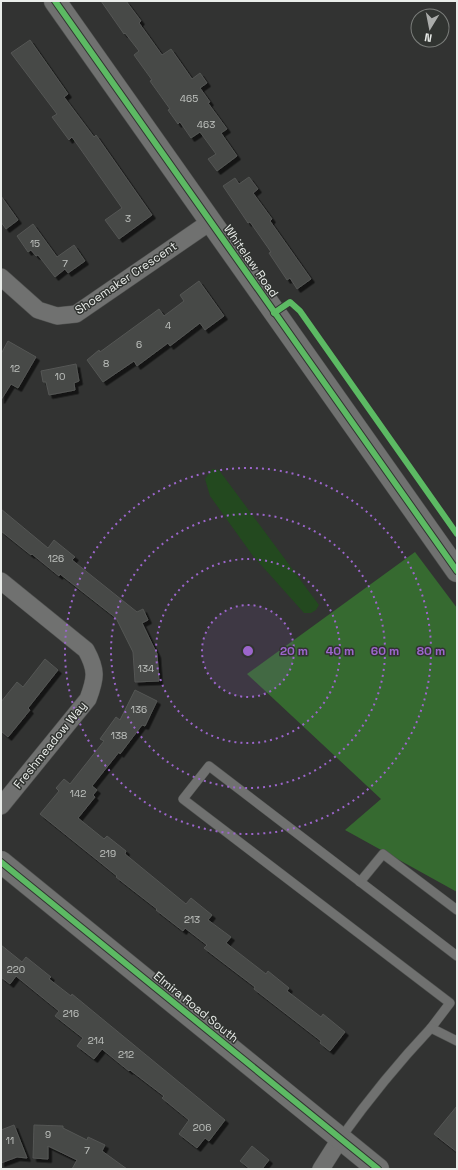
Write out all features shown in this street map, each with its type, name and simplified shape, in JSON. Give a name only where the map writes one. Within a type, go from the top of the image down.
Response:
[{"type":"street","name":"Whitelaw Road","points":[[55,1],[457,571]]},
{"type":"street","name":"Shoemaker Crescent","points":[[1,278],[38,310],[57,316],[76,314],[210,222]]},
{"type":"street","name":"Freshmeadow Way","points":[[1,581],[86,650],[93,663],[95,682],[88,699],[1,806]]},
{"type":"street","name":"Elmira Road South","points":[[1,862],[378,1169]]},
{"type":"street","points":[[321,1169],[340,1139]]},
{"type":"lane","points":[[340,1139],[363,1107],[415,1045],[432,1028],[450,1003],[183,799],[209,766],[457,956]]},
{"type":"lane","points":[[360,882],[383,854],[457,910]]},
{"type":"lane","points":[[432,1028],[457,1041]]},
{"type":"green space","points":[[212,469],[219,470],[319,605],[316,610],[311,613],[304,613],[253,556],[210,496],[205,479]]},
{"type":"green space","points":[[415,552],[457,608],[457,892],[345,830],[381,799],[247,674]]},
{"type":"building","points":[[101,1],[126,1],[141,21],[139,23],[162,55],[171,49],[192,79],[200,73],[207,83],[200,88],[210,102],[208,103],[227,129],[221,133],[237,156],[217,171],[208,159],[216,154],[200,132],[191,138],[180,122],[178,124],[168,110],[170,109],[150,81],[152,80],[134,55],[139,51],[125,33],[124,34]]},
{"type":"building","points":[[30,40],[68,94],[64,97],[94,137],[96,135],[152,215],[119,239],[105,220],[122,208],[72,137],[69,140],[52,117],[57,114],[11,53]]},
{"type":"building","points":[[249,177],[258,189],[253,193],[272,219],[270,221],[311,279],[297,289],[290,278],[287,280],[269,253],[271,252],[250,222],[248,223],[223,186],[235,178],[239,184]]},
{"type":"building","points":[[1,196],[18,220],[6,229],[1,222]]},
{"type":"building","points":[[33,224],[57,257],[74,245],[85,261],[68,273],[65,269],[55,277],[38,255],[36,256],[31,250],[28,252],[17,236]]},
{"type":"building","points":[[199,281],[224,316],[205,330],[200,323],[170,346],[168,343],[137,366],[134,361],[103,382],[87,360],[99,350],[100,352],[159,309],[164,316],[184,301],[180,295]]},
{"type":"building","points":[[8,341],[36,357],[18,388],[11,384],[1,400],[1,354]]},
{"type":"building","points":[[76,364],[79,381],[74,383],[75,390],[49,395],[46,382],[43,382],[41,371]]},
{"type":"building","points":[[1,509],[48,548],[54,540],[75,557],[72,560],[137,612],[143,609],[148,620],[142,623],[157,654],[159,681],[135,682],[133,652],[116,618],[60,574],[59,576],[1,531]]},
{"type":"building","points":[[45,659],[58,670],[28,708],[30,710],[8,737],[1,731],[1,702],[17,682],[23,687]]},
{"type":"building","points":[[135,690],[157,701],[145,726],[142,725],[120,754],[119,752],[92,786],[97,790],[93,795],[95,797],[78,818],[104,839],[107,836],[126,851],[125,854],[186,904],[191,898],[212,915],[208,920],[231,937],[226,943],[266,974],[268,971],[289,988],[287,991],[321,1017],[323,1014],[345,1032],[330,1051],[320,1043],[321,1041],[254,989],[255,987],[204,948],[207,945],[185,928],[183,931],[156,910],[157,909],[40,814],[59,791],[56,788],[64,779],[70,784],[104,741],[100,739],[116,717],[120,720]]},
{"type":"building","points":[[1,945],[22,962],[26,957],[51,977],[49,979],[71,996],[72,994],[225,1120],[209,1141],[205,1138],[197,1148],[179,1134],[189,1120],[162,1098],[164,1096],[130,1070],[129,1071],[102,1049],[94,1059],[77,1046],[83,1038],[55,1016],[59,1011],[16,976],[10,984],[1,977]]},
{"type":"building","points":[[457,1106],[457,1152],[434,1134]]},
{"type":"building","points":[[14,1125],[27,1158],[17,1157],[1,1163],[1,1130]]},
{"type":"building","points":[[34,1125],[63,1126],[63,1128],[87,1140],[88,1137],[105,1145],[102,1151],[127,1169],[72,1169],[77,1160],[48,1146],[48,1159],[33,1158]]},
{"type":"building","points":[[252,1146],[269,1160],[262,1169],[250,1169],[240,1161]]},
{"type":"cycle path","points":[[55,1],[457,571]]},
{"type":"cycle path","points":[[274,313],[290,302],[300,311],[457,534]]},
{"type":"cycle path","points":[[1,862],[378,1169]]}]
